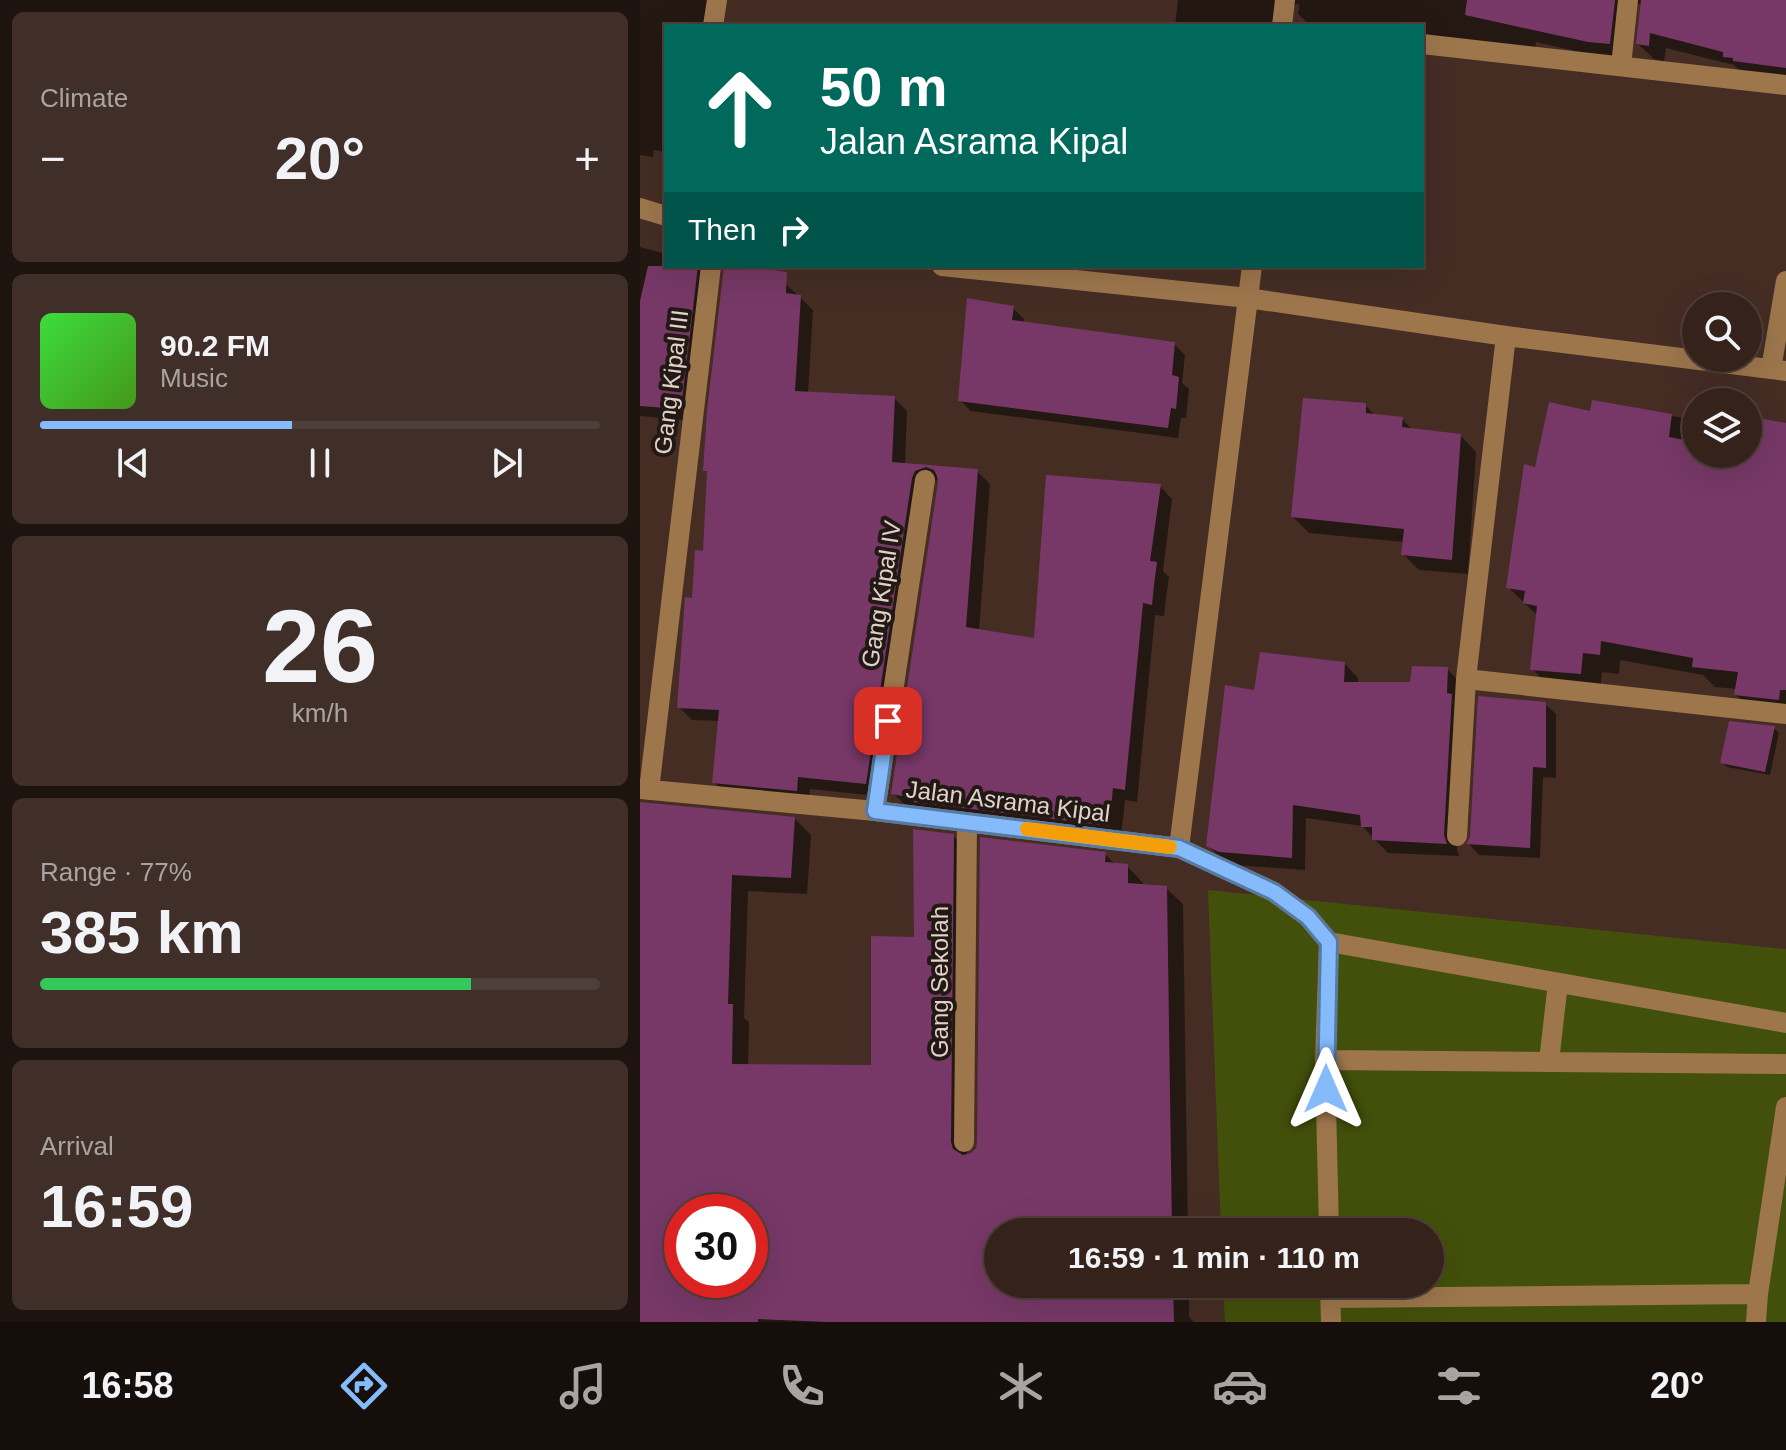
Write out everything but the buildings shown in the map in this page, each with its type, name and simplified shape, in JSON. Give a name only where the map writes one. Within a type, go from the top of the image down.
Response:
[{"type":"street","points":[[713,24],[717,0]]},
{"type":"street","points":[[1282,24],[1285,0]]},
{"type":"street","points":[[1621,66],[1628,0]]},
{"type":"street","points":[[1424,44],[1786,85]]},
{"type":"street","points":[[640,208],[664,215]]},
{"type":"street","name":"Gang Kipal III","points":[[644,790],[711,268]]},
{"type":"street","points":[[961,268],[1248,298],[1506,336],[1778,370],[1786,281]]},
{"type":"street","points":[[1179,848],[1252,268]]},
{"type":"street","points":[[1457,836],[1466,679],[1506,336]]},
{"type":"street","name":"Gang Kipal IV","points":[[875,811],[925,480]]},
{"type":"street","points":[[1466,679],[1786,714]]},
{"type":"street","name":"Jalan Asrama Kipal","points":[[644,790],[875,811],[1179,848],[1274,892],[1308,917],[1329,942]]},
{"type":"street","name":"Gang Sekolah","points":[[964,1142],[967,822]]},
{"type":"street","points":[[1329,1218],[1325,1060],[1329,942],[1786,1023]]},
{"type":"street","points":[[1549,1061],[1558,983]]},
{"type":"street","points":[[1325,1060],[1786,1064]]},
{"type":"street","points":[[1756,1322],[1786,1107]]},
{"type":"street","points":[[1444,1292],[1758,1294]]},
{"type":"street","points":[[1330,1298],[1331,1322]]},
{"type":"green space","points":[[1208,890],[1786,949],[1786,1322],[1225,1322],[1224,1298],[1444,1298],[1444,1218],[1220,1218]]},
{"type":"slow traffic","points":[[1027,829],[1170,847]]},
{"type":"route","points":[[888,721],[875,811],[1179,848],[1274,892],[1308,917],[1329,942],[1326,1089]]}]
